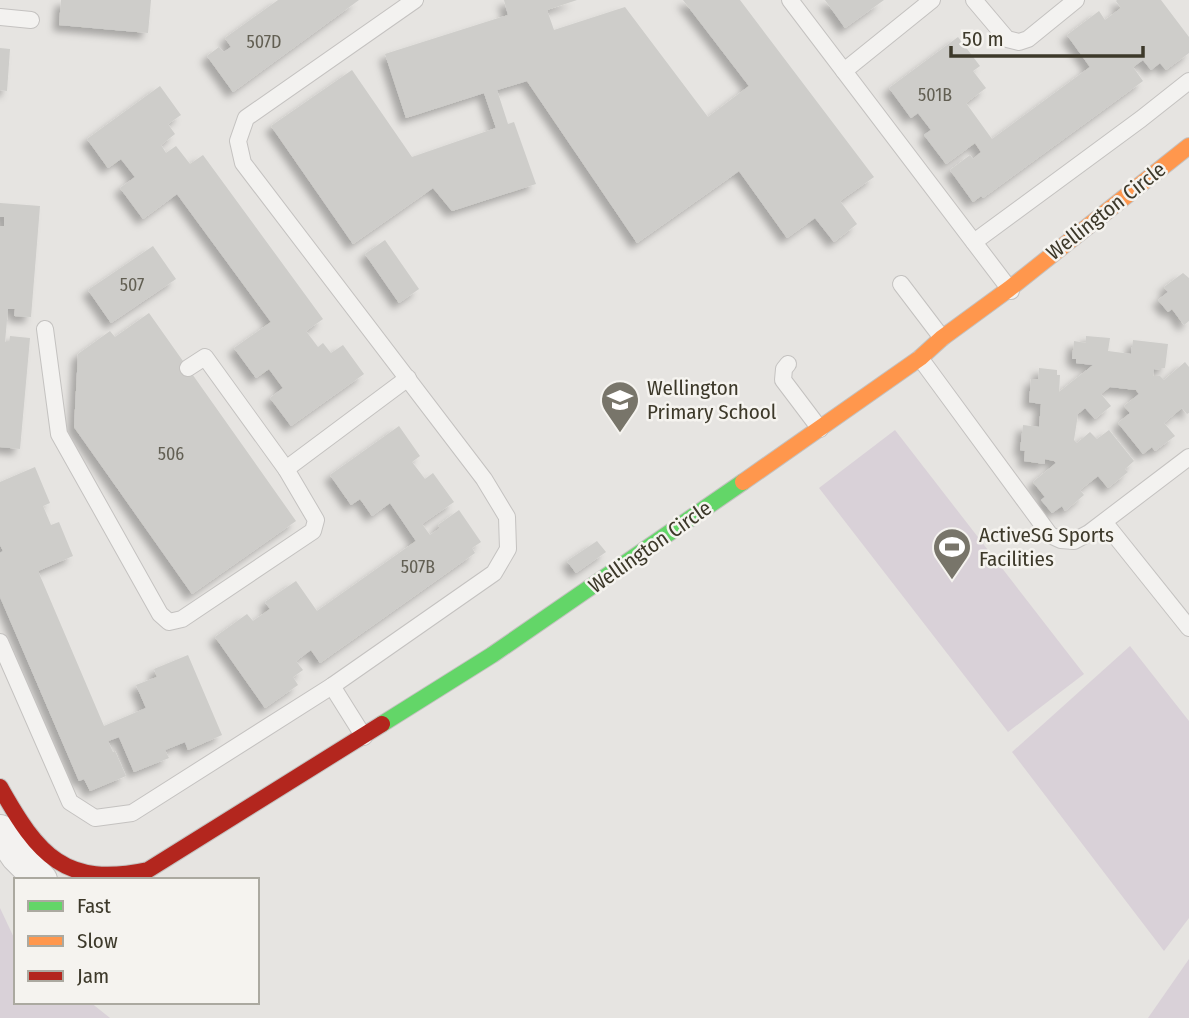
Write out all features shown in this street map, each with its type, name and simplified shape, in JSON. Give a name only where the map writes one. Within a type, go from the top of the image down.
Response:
[{"type":"street","name":"Wellington Circle","points":[[368,744],[492,655],[820,429],[924,365],[943,338],[1014,296],[1189,146]]},
{"type":"street","name":"Wellington Circle","points":[[166,878],[326,770],[502,668],[750,500],[1014,296],[1189,170]]},
{"type":"street","name":"Wellington Circle","points":[[0,787],[30,837],[49,857],[87,876],[126,877],[148,870],[326,770]]},
{"type":"street","points":[[0,831],[18,856],[39,878]]},
{"type":"lane","points":[[0,642],[70,802],[95,818],[132,813],[332,686],[494,573],[508,549],[507,517],[484,478],[243,163],[238,141],[246,118],[415,0]]},
{"type":"lane","points":[[790,0],[1014,296]]},
{"type":"lane","points":[[844,71],[932,0]]},
{"type":"lane","points":[[974,0],[1007,40],[1019,41],[1028,39],[1076,0]]},
{"type":"lane","points":[[0,17],[31,20]]},
{"type":"lane","points":[[974,242],[1189,81]]},
{"type":"lane","points":[[901,284],[943,338]]},
{"type":"lane","points":[[45,328],[59,434],[160,614],[169,622],[182,619],[313,531],[316,520],[286,468],[205,357],[188,368]]},
{"type":"lane","points":[[788,364],[782,375],[783,380],[820,429]]},
{"type":"lane","points":[[924,365],[1050,535],[1061,540],[1074,541],[1105,523],[1189,457]]},
{"type":"lane","points":[[286,468],[408,378]]},
{"type":"lane","points":[[1105,523],[1189,628]]},
{"type":"lane","points":[[332,686],[368,744]]},
{"type":"shaded area","name":"ActiveSG Sports Facilities","points":[[895,430],[1084,674],[1008,732],[819,488]]},
{"type":"shaded area","points":[[1130,646],[1189,721],[1189,918],[1164,951],[1012,752]]},
{"type":"shaded area","points":[[0,908],[14,938],[14,1004],[92,1004],[110,1018],[0,1018]]},
{"type":"shaded area","points":[[1189,959],[1189,1018],[1148,1018]]},
{"type":"building","points":[[61,0],[151,0],[148,33],[59,25]]},
{"type":"building","points":[[278,0],[359,0],[233,92],[207,56],[219,47],[224,52],[231,47],[225,38]]},
{"type":"building","points":[[504,0],[577,0],[547,10],[554,30],[625,7],[708,117],[749,86],[683,0],[740,0],[874,177],[840,201],[857,224],[834,242],[815,218],[787,238],[739,171],[637,243],[527,81],[497,90],[508,124],[514,122],[536,184],[452,211],[433,188],[353,244],[271,126],[352,70],[412,157],[496,128],[484,93],[406,118],[385,54],[508,15]]},
{"type":"building","points":[[825,0],[884,0],[845,28]]},
{"type":"building","points":[[1117,0],[1161,0],[1189,37],[1189,53],[1166,70],[1160,63],[1151,70],[1143,60],[1133,67],[1143,81],[983,198],[981,196],[973,202],[950,170],[970,155],[973,159],[981,152],[975,143],[946,164],[924,135],[931,130],[918,113],[911,118],[889,88],[958,37],[980,66],[973,71],[986,88],[966,103],[992,139],[1090,67],[1067,35],[1099,11],[1105,20],[1121,8]]},
{"type":"building","points":[[0,48],[10,49],[7,91],[0,90]]},
{"type":"building","points":[[160,86],[181,115],[168,124],[175,134],[161,145],[166,153],[176,146],[190,164],[203,155],[323,319],[306,331],[318,347],[323,343],[331,353],[343,345],[364,374],[291,426],[270,398],[283,388],[269,369],[256,378],[234,348],[271,322],[177,194],[143,219],[120,188],[135,177],[121,159],[108,168],[87,139]]},
{"type":"building","points":[[0,203],[40,206],[31,317],[14,316],[15,309],[8,309],[5,342],[9,342],[10,336],[30,338],[20,449],[0,447],[0,226],[4,226],[4,217],[0,217]]},
{"type":"building","points":[[385,240],[419,289],[399,303],[365,254]]},
{"type":"building","points":[[153,246],[176,279],[111,323],[88,290]]},
{"type":"building","points":[[1183,273],[1189,278],[1189,321],[1184,325],[1172,309],[1168,312],[1158,300],[1168,292],[1164,287]]},
{"type":"building","points":[[149,313],[296,521],[192,594],[74,427],[78,354],[110,331],[115,337]]},
{"type":"building","points":[[1086,336],[1110,338],[1108,351],[1131,354],[1133,340],[1168,344],[1165,368],[1154,369],[1153,376],[1160,376],[1164,380],[1185,362],[1189,367],[1189,413],[1182,408],[1164,423],[1175,436],[1155,451],[1152,447],[1143,454],[1118,423],[1130,413],[1124,406],[1139,394],[1136,390],[1110,387],[1101,394],[1111,406],[1095,419],[1085,408],[1078,414],[1074,440],[1077,443],[1090,432],[1097,439],[1109,430],[1134,461],[1125,469],[1128,472],[1108,488],[1098,476],[1080,490],[1084,495],[1065,511],[1062,506],[1052,513],[1041,500],[1045,497],[1033,482],[1056,463],[1045,459],[1045,464],[1024,461],[1025,451],[1020,450],[1023,425],[1039,427],[1041,404],[1029,402],[1031,379],[1038,379],[1039,368],[1057,370],[1057,375],[1060,375],[1059,392],[1093,365],[1076,363],[1076,359],[1072,359],[1074,341],[1086,343]]},
{"type":"building","points":[[399,426],[420,456],[412,462],[425,479],[433,473],[454,502],[422,524],[430,535],[440,528],[438,525],[459,510],[481,542],[472,548],[475,553],[320,663],[311,650],[296,661],[303,670],[293,677],[298,685],[265,708],[215,637],[247,614],[253,621],[270,609],[265,602],[296,581],[317,611],[416,541],[390,503],[372,516],[360,499],[351,505],[330,475]]},
{"type":"building","points":[[35,467],[50,503],[43,506],[51,525],[59,522],[73,556],[38,571],[104,726],[146,708],[136,685],[157,677],[154,669],[188,655],[222,735],[188,750],[185,742],[165,750],[169,758],[134,772],[119,737],[108,741],[126,776],[90,791],[84,779],[79,781],[0,597],[0,553],[3,551],[0,545],[0,482]]},
{"type":"building","points":[[597,541],[606,552],[576,573],[567,561]]},
{"type":"traffic: fast","points":[[382,724],[492,655],[743,482]]},
{"type":"traffic: slow","points":[[743,482],[920,358],[1189,146]]},
{"type":"traffic: jam","points":[[0,787],[27,831],[57,861],[75,870],[95,874],[148,870],[382,724]]},
{"type":"place","name":"Wellington Primary School","points":[[620,434]]},
{"type":"place","name":"ActiveSG Sports Facilities","points":[[952,581]]}]
